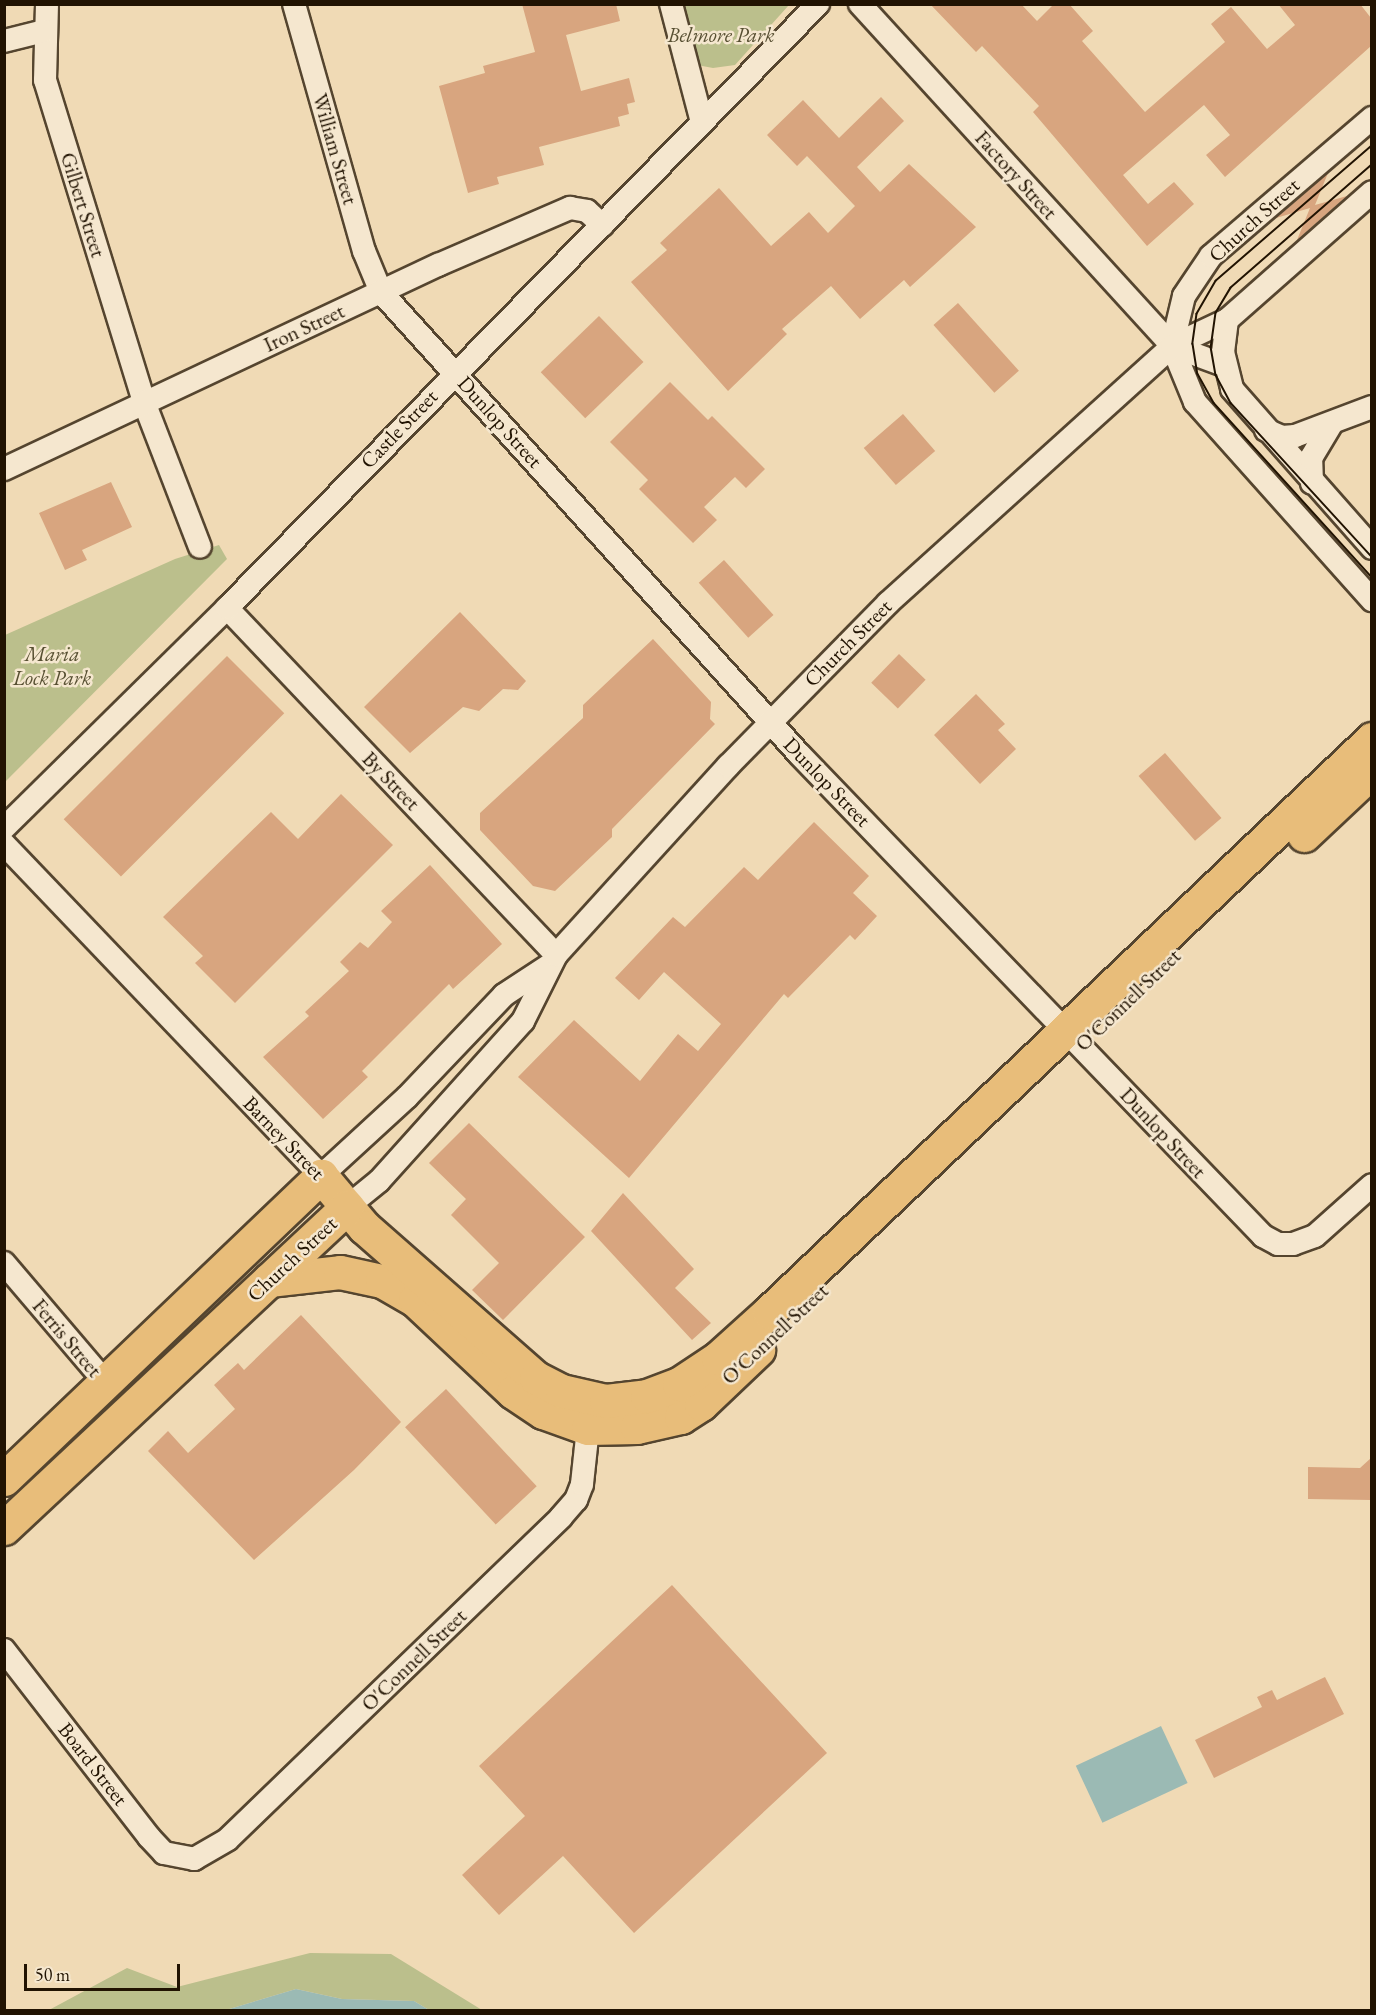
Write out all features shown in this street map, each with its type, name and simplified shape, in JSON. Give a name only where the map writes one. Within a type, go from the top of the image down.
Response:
[{"type":"main road","name":"O'Connell Street","points":[[1072,1037],[1371,738]]},
{"type":"main road","name":"O'Connell Street","points":[[588,1413],[606,1401],[647,1396],[679,1384],[718,1358],[1072,1037],[1371,771]]},
{"type":"main road","name":"Barney Street","points":[[321,1176],[347,1207],[516,1363],[562,1391],[588,1413]]},
{"type":"main road","name":"Church Street","points":[[4,1479],[107,1384],[321,1176]]},
{"type":"main road","name":"Church Street","points":[[4,1528],[347,1207]]},
{"type":"main road","points":[[268,1280],[340,1272],[382,1281],[415,1300],[513,1392],[543,1412],[588,1413]]},
{"type":"street","name":"Gilbert Street","points":[[47,4],[44,31],[45,80],[144,402]]},
{"type":"street","name":"William Street","points":[[294,4],[364,251],[381,292]]},
{"type":"street","points":[[671,4],[702,122]]},
{"type":"street","name":"Castle Street","points":[[4,828],[226,608],[818,4]]},
{"type":"street","name":"Factory Street","points":[[860,4],[1172,346],[1195,402],[1371,600]]},
{"type":"street","points":[[4,41],[44,31]]},
{"type":"street","name":"Church Street","points":[[1172,346],[1184,296],[1211,256],[1371,118]]},
{"type":"street","name":"Church Street","points":[[321,1176],[399,1104],[504,995],[553,960],[771,723],[947,547],[1172,346],[1227,320],[1371,192]]},
{"type":"street","name":"Iron Street","points":[[4,469],[381,292],[570,208],[579,207],[602,225]]},
{"type":"street","name":"Dunlop Street","points":[[381,292],[771,723],[1249,1224],[1278,1244],[1293,1244],[1326,1229],[1371,1185]]},
{"type":"street","points":[[1227,320],[1224,364],[1233,389],[1266,430],[1371,548]]},
{"type":"street","points":[[1172,346],[1218,359],[1224,364]]},
{"type":"street","points":[[144,402],[200,547]]},
{"type":"street","points":[[1266,430],[1288,437],[1330,425],[1371,406]]},
{"type":"street","points":[[1312,483],[1311,458],[1330,425]]},
{"type":"street","name":"By Street","points":[[226,608],[553,960]]},
{"type":"street","name":"Barney Street","points":[[4,844],[321,1176]]},
{"type":"street","name":"Church Street","points":[[347,1207],[379,1181],[523,1021],[553,960]]},
{"type":"street","name":"Ferris Street","points":[[4,1263],[107,1384]]},
{"type":"street","name":"O'Connell Street","points":[[194,1858],[228,1839],[561,1517],[576,1500],[582,1484],[588,1413]]},
{"type":"street","name":"Board Street","points":[[4,1650],[149,1837],[164,1853],[194,1858]]},
{"type":"green space","name":"Belmore Park","points":[[683,5],[789,5],[735,65],[713,68],[697,65]]},
{"type":"green space","name":"Maria Lock Park","points":[[219,545],[227,559],[5,782],[5,635],[175,559]]},
{"type":"green space","points":[[310,1953],[391,1954],[482,2010],[429,2010],[414,2001],[342,1999],[296,1989],[226,2010],[49,2010],[127,1968],[177,1987]]},
{"type":"water","points":[[1161,1726],[1188,1783],[1102,1823],[1076,1766]]},
{"type":"water","points":[[296,1989],[342,1999],[414,2001],[429,2010],[226,2010]]},
{"type":"building","points":[[522,4],[616,4],[620,21],[566,35],[581,91],[629,78],[635,102],[627,104],[629,114],[618,117],[620,126],[539,147],[544,165],[497,177],[499,184],[468,193],[439,86],[485,73],[483,66],[535,52]]},
{"type":"building","points":[[930,4],[1021,4],[1037,21],[1054,4],[1069,4],[1093,31],[1082,41],[1145,112],[1225,42],[1211,24],[1231,7],[1267,49],[1295,25],[1278,4],[1360,4],[1371,18],[1371,46],[1225,177],[1206,155],[1230,135],[1204,105],[1123,175],[1148,204],[1174,182],[1194,204],[1147,246],[1033,112],[1039,106],[982,46],[976,52]]},
{"type":"building","points":[[881,97],[904,121],[857,167],[880,192],[909,164],[976,227],[910,287],[904,280],[860,319],[831,286],[782,329],[787,334],[728,391],[631,282],[667,250],[660,243],[719,188],[771,246],[809,212],[828,233],[855,206],[807,156],[797,166],[767,135],[803,100],[839,138]]},
{"type":"building","points":[[1328,173],[1315,205],[1347,196],[1297,240],[1310,208],[1276,218]]},
{"type":"building","points":[[958,303],[1019,371],[994,393],[933,325]]},
{"type":"building","points":[[599,316],[643,362],[585,418],[541,372]]},
{"type":"building","points":[[670,382],[708,420],[712,416],[765,469],[746,488],[735,477],[704,507],[717,520],[693,543],[639,489],[648,480],[610,442]]},
{"type":"building","points":[[903,414],[935,451],[896,485],[864,448]]},
{"type":"building","points":[[111,482],[132,527],[82,550],[87,560],[65,570],[39,513]]},
{"type":"building","points":[[724,560],[774,615],[748,638],[699,583]]},
{"type":"building","points":[[460,612],[526,681],[518,690],[503,689],[479,711],[463,707],[410,753],[364,707]]},
{"type":"building","points":[[653,639],[711,702],[710,719],[715,724],[612,829],[612,837],[555,891],[533,886],[480,830],[480,813],[583,718],[583,705]]},
{"type":"building","points":[[899,654],[926,680],[898,708],[871,683]]},
{"type":"building","points":[[227,656],[284,713],[121,877],[64,819]]},
{"type":"building","points":[[976,694],[1005,724],[998,730],[1016,749],[980,784],[934,735]]},
{"type":"building","points":[[1165,753],[1221,818],[1195,841],[1139,776]]},
{"type":"building","points":[[341,794],[393,845],[235,1003],[195,963],[203,956],[163,917],[271,812],[298,839]]},
{"type":"building","points":[[814,822],[869,876],[853,893],[877,916],[855,940],[850,935],[788,998],[784,994],[629,1178],[518,1077],[574,1020],[640,1081],[678,1034],[698,1051],[721,1024],[664,972],[639,1000],[615,978],[673,917],[685,927],[744,867],[758,880]]},
{"type":"building","points":[[430,865],[502,944],[453,989],[449,984],[362,1071],[368,1077],[323,1119],[263,1057],[309,1016],[305,1012],[349,971],[340,962],[360,942],[368,948],[392,922],[381,911]]},
{"type":"building","points":[[469,1123],[585,1237],[503,1320],[472,1290],[499,1263],[451,1215],[466,1199],[429,1163]]},
{"type":"building","points":[[623,1193],[694,1269],[675,1288],[711,1323],[692,1340],[591,1231]]},
{"type":"building","points":[[301,1315],[401,1422],[354,1470],[254,1560],[148,1451],[168,1431],[188,1453],[235,1409],[214,1385],[238,1363],[244,1370]]},
{"type":"building","points":[[446,1389],[537,1486],[496,1524],[405,1427]]},
{"type":"building","points":[[1371,1458],[1371,1500],[1308,1499],[1308,1467],[1360,1468]]},
{"type":"building","points":[[672,1585],[827,1753],[634,1933],[563,1856],[499,1915],[462,1875],[525,1816],[479,1766]]},
{"type":"building","points":[[1325,1677],[1344,1714],[1214,1778],[1195,1740],[1262,1707],[1257,1697],[1272,1690],[1277,1700]]},
{"type":"tram line","points":[[1372,146],[1216,281],[1197,314],[1193,344],[1198,374],[1214,403],[1372,577]]},
{"type":"tram line","points":[[1372,165],[1231,288],[1216,313],[1211,347],[1216,375],[1231,403],[1372,557]]}]
